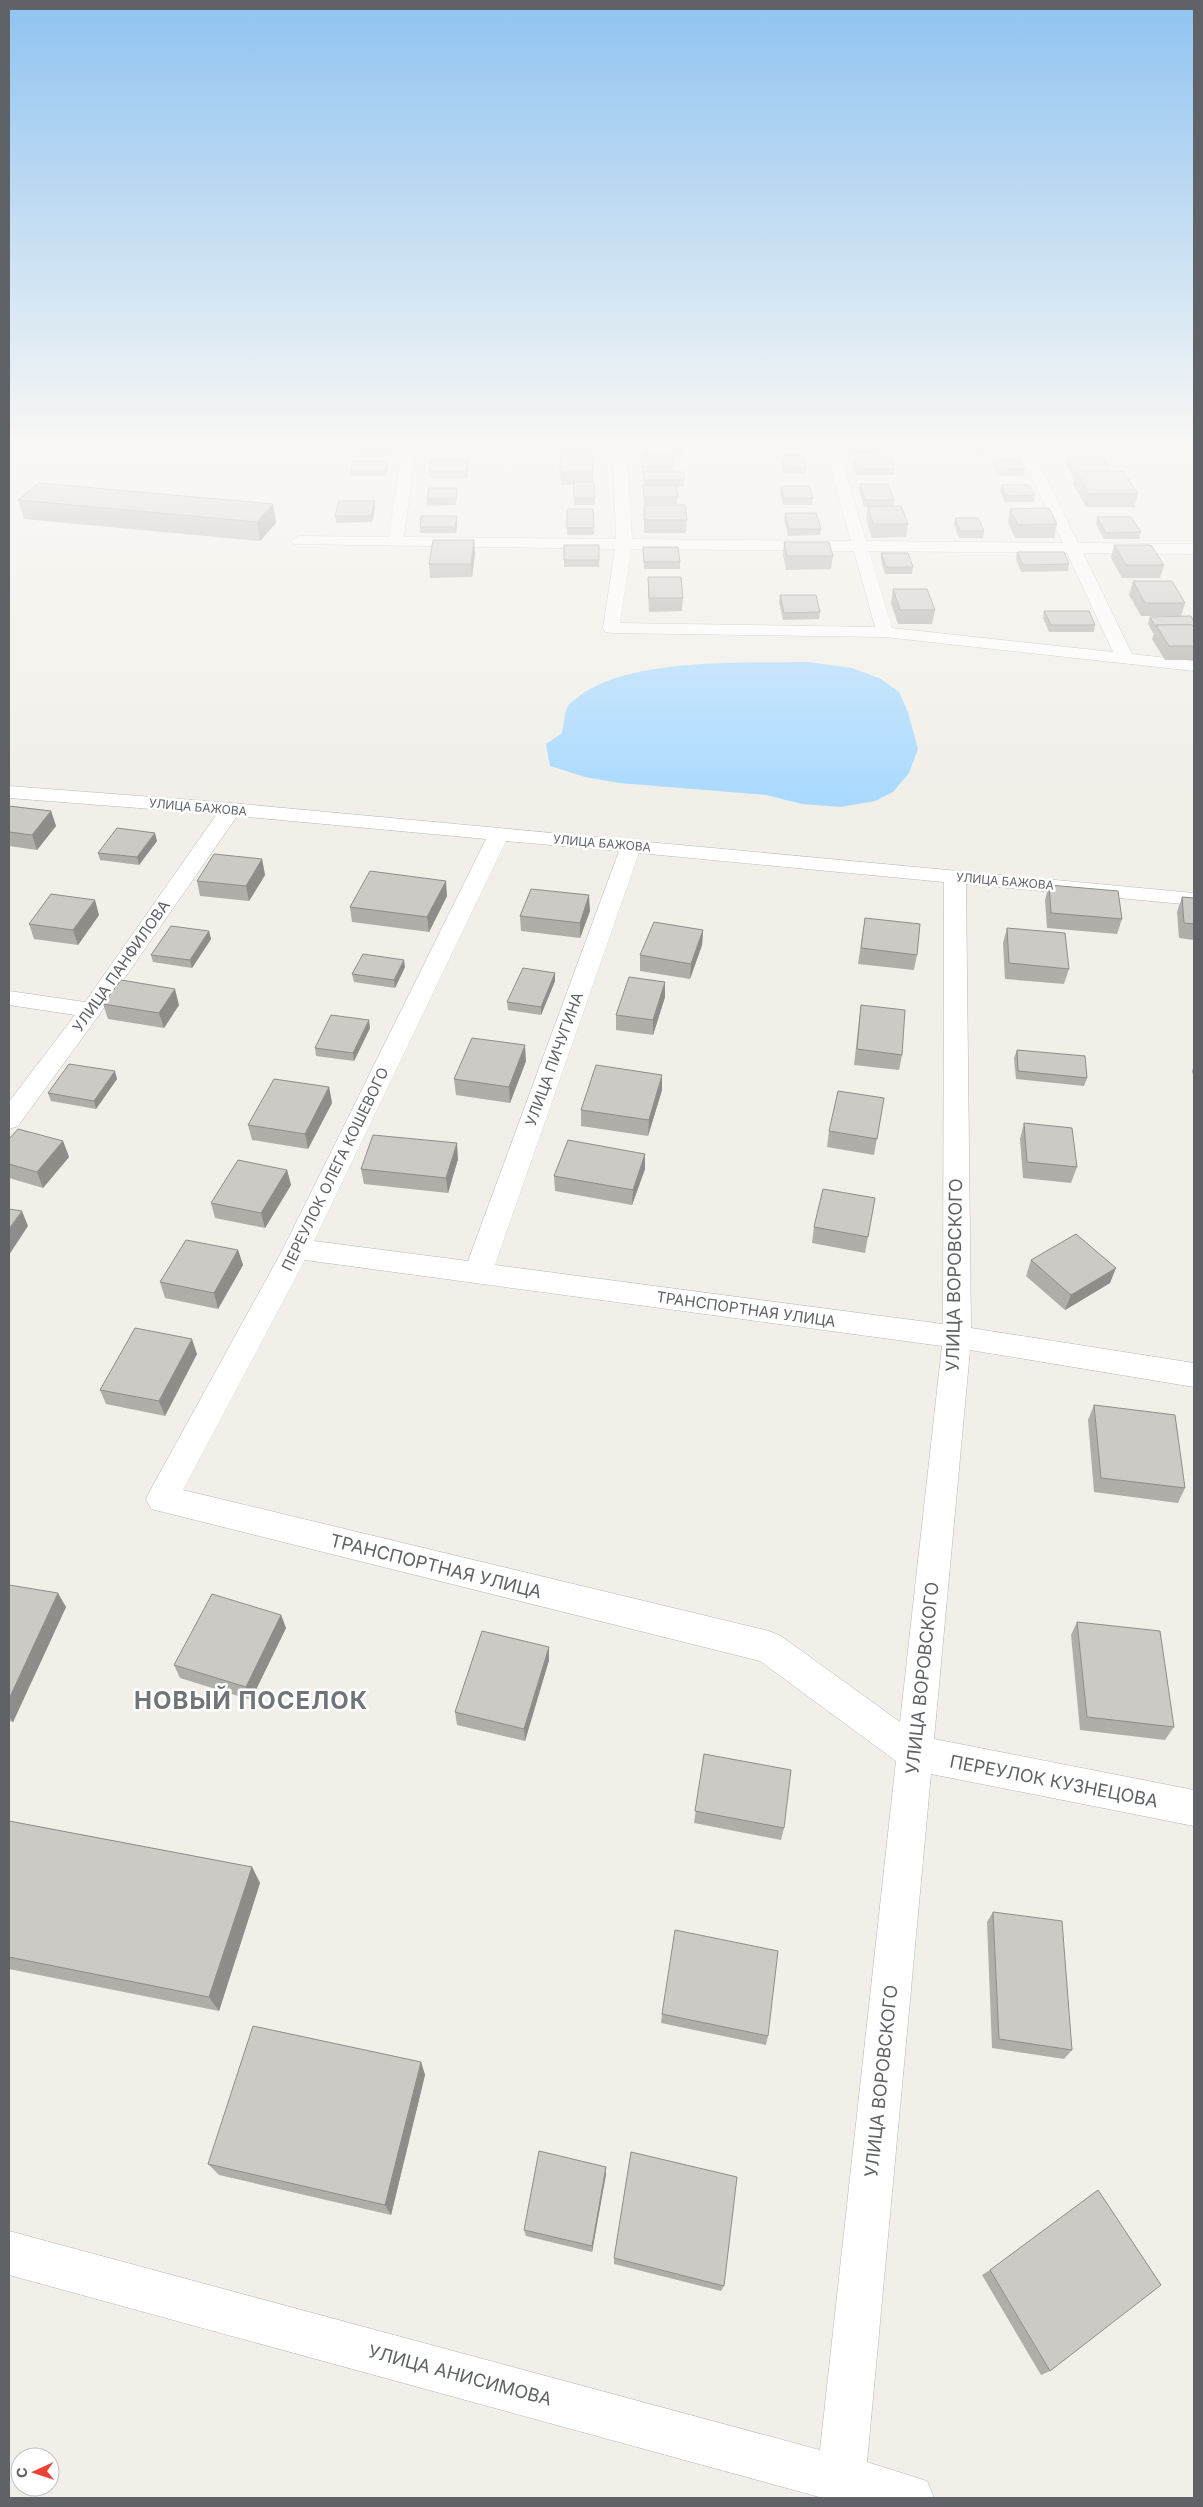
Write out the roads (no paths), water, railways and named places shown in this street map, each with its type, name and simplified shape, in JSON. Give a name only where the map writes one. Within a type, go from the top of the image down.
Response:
[{"type":"street","points":[[621,563],[611,628],[885,632],[1194,666]]},
{"type":"street","points":[[865,563],[885,632]]},
{"type":"street","points":[[1082,563],[1126,660]]},
{"type":"street","name":"УЛИЦА БАЖОВА","points":[[9,792],[231,809],[1194,898]]},
{"type":"street","name":"УЛИЦА ПАНФИЛОВА","points":[[9,1120],[91,1010],[231,809]]},
{"type":"street","name":"ПЕРЕУЛОК ОЛЕГА КОШЕВОГО","points":[[162,1499],[297,1249],[499,834]]},
{"type":"street","name":"УЛИЦА ПИЧУГИНА","points":[[478,1273],[631,846]]},
{"type":"street","name":"УЛИЦА ВОРОВСКОГО","points":[[840,2478],[957,1337],[955,876]]},
{"type":"street","points":[[9,998],[91,1010]]},
{"type":"street","name":"ТРАНСПОРТНАЯ УЛИЦА","points":[[297,1249],[957,1337],[1194,1375]]},
{"type":"street","name":"ТРАНСПОРТНАЯ УЛИЦА","points":[[162,1499],[769,1647],[914,1753]]},
{"type":"street","name":"ПЕРЕУЛОК КУЗНЕЦОВА","points":[[914,1753],[1194,1808]]},
{"type":"street","name":"УЛИЦА АНИСИМОВА","points":[[9,2253],[910,2498]]},
{"type":"water","points":[[808,662],[852,668],[881,679],[899,692],[908,712],[918,749],[909,773],[893,792],[875,801],[841,807],[802,804],[766,795],[619,783],[585,777],[550,766],[546,744],[562,733],[566,712],[572,701],[597,685],[654,669],[687,665]]},
{"type":"district","name":"НОВЫЙ ПОСЕЛОК","points":[[251,1700]]}]
